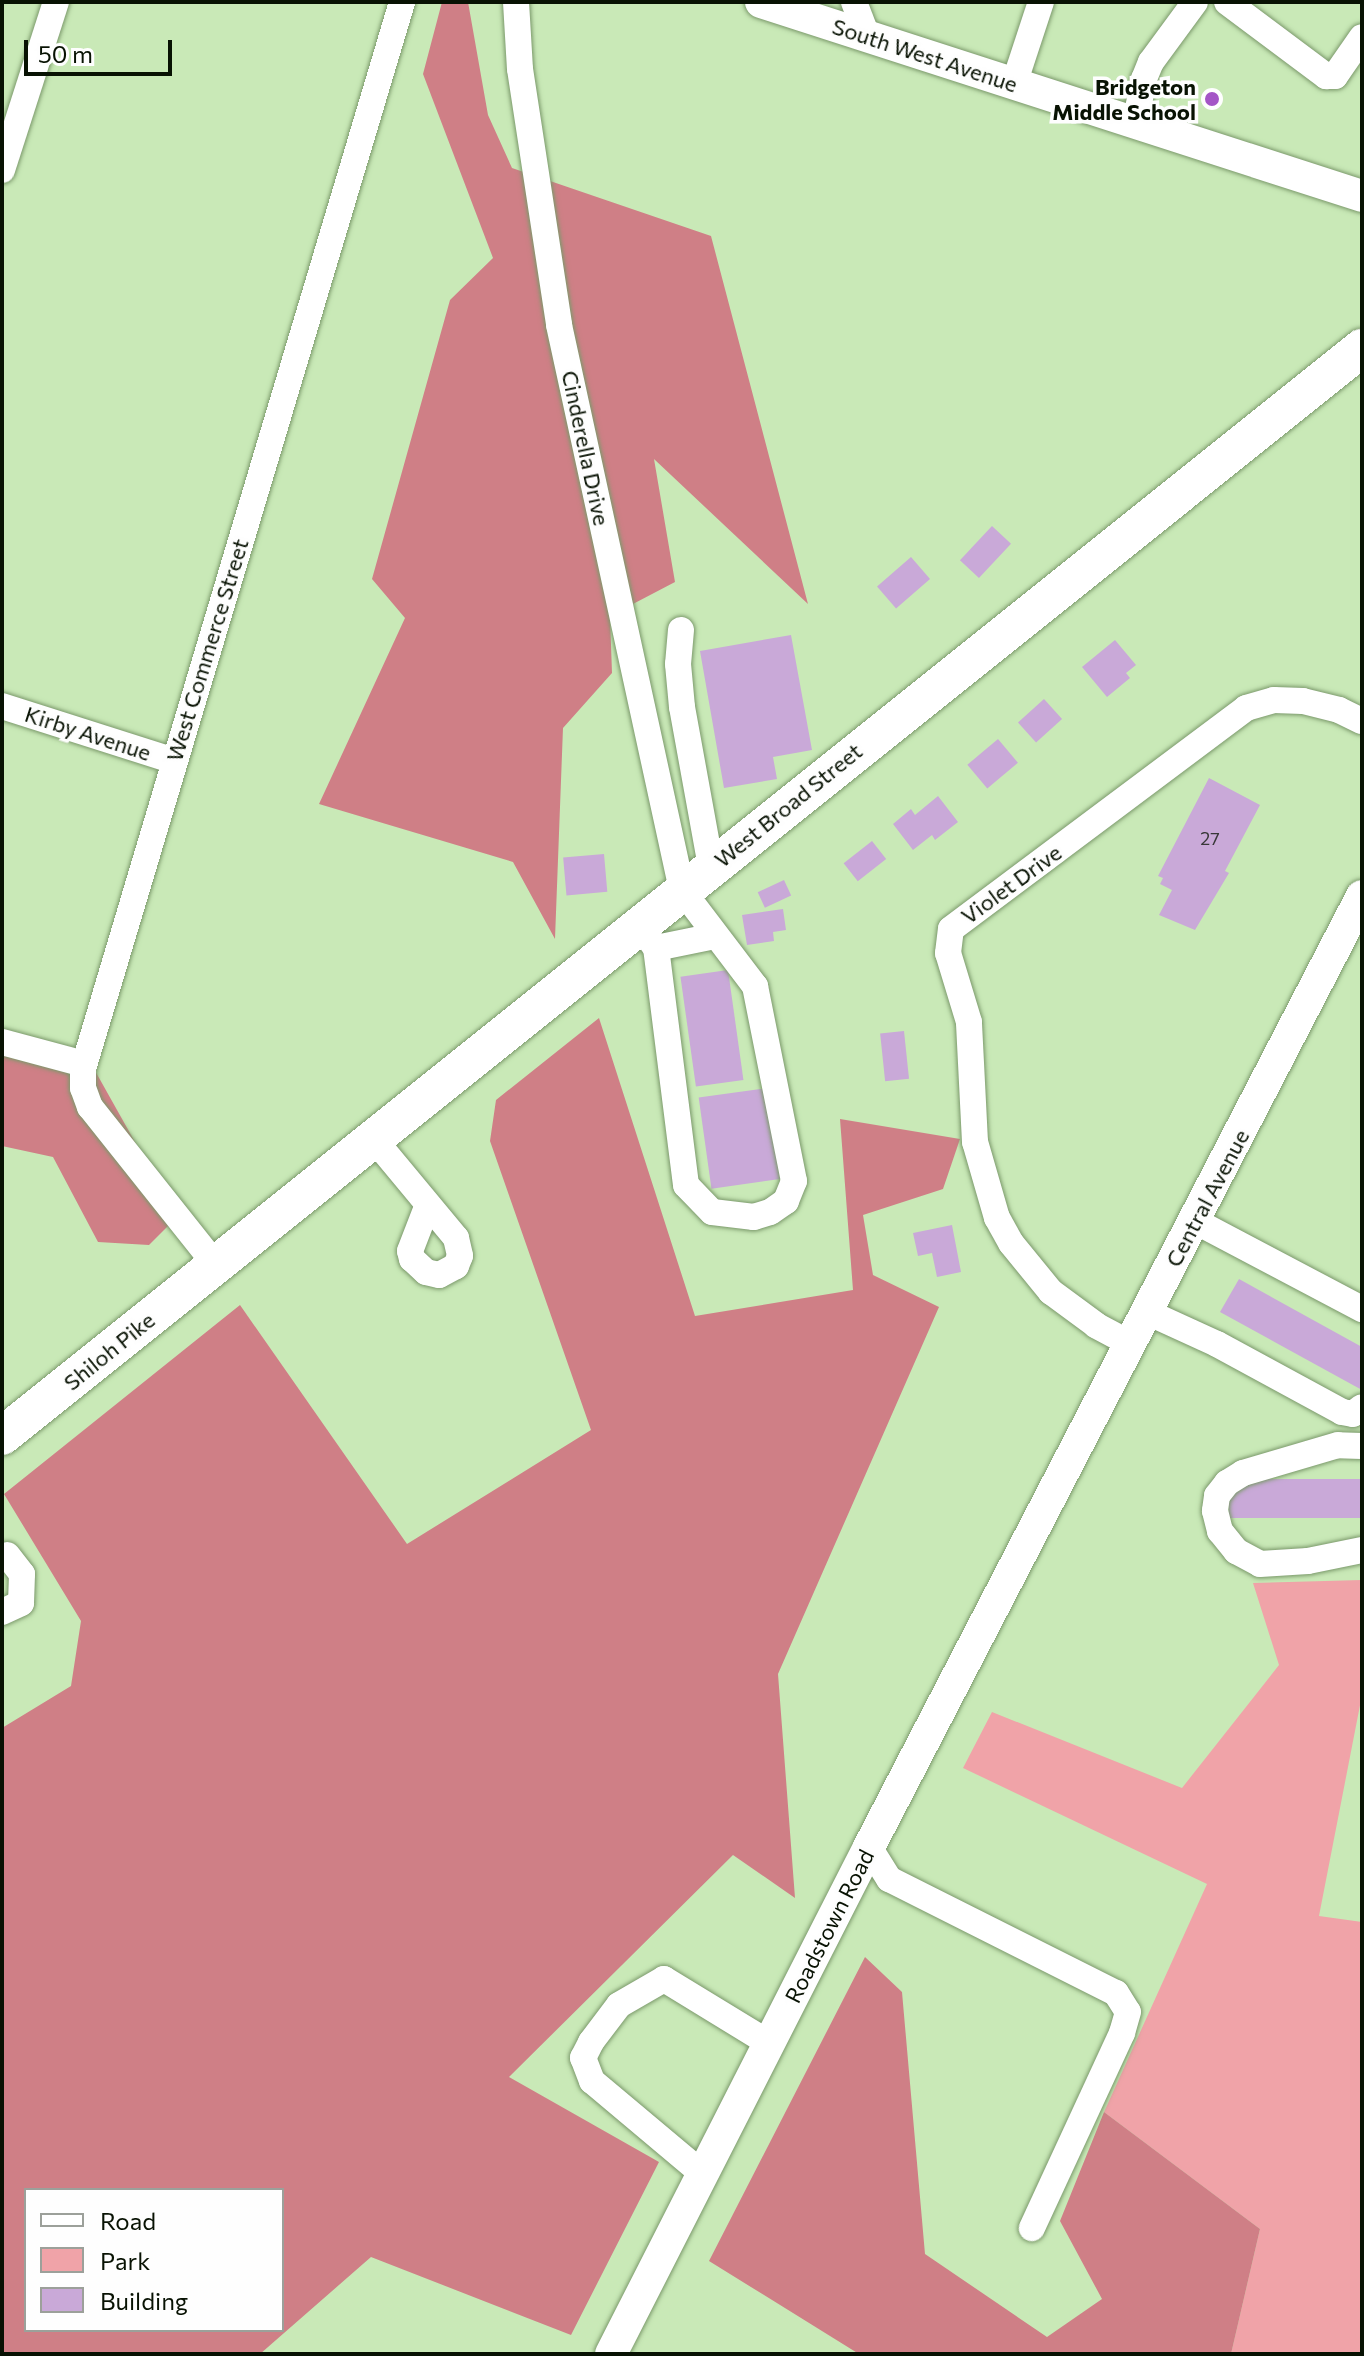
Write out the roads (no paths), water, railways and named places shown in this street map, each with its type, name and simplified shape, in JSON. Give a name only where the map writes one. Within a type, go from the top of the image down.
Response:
[{"type":"highway","name":"West Broad Street","points":[[215,1264],[373,1138],[648,936],[682,890],[1362,348]]},
{"type":"highway","name":"Shiloh Pike","points":[[2,1436],[215,1264]]},
{"type":"main road","name":"South West Avenue","points":[[761,2],[1362,196]]},
{"type":"main road","name":"Central Avenue","points":[[1050,1500],[1362,896]]},
{"type":"main road","name":"Roadstown Road","points":[[611,2354],[1050,1500]]},
{"type":"street","points":[[2,170],[56,2]]},
{"type":"street","name":"West Commerce Street","points":[[215,1264],[90,1107],[83,1088],[84,1064],[402,2]]},
{"type":"street","name":"Cinderella Drive","points":[[516,2],[520,69],[559,325],[682,890]]},
{"type":"street","points":[[854,2],[867,36]]},
{"type":"street","points":[[1014,84],[1041,2]]},
{"type":"street","points":[[1135,123],[1144,79],[1151,62],[1195,2]]},
{"type":"street","points":[[1227,2],[1326,76],[1335,76],[1362,37]]},
{"type":"street","points":[[681,630],[678,664],[682,707],[711,867]]},
{"type":"street","name":"Violet Drive","points":[[1131,1344],[1073,1310],[1051,1292],[1011,1243],[997,1218],[975,1142],[969,1022],[948,953],[951,929],[1246,708],[1274,700],[1303,701],[1339,710],[1362,721]]},
{"type":"street","name":"Kirby Avenue","points":[[2,706],[174,761]]},
{"type":"street","points":[[682,890],[755,986],[794,1181],[786,1201],[770,1212],[754,1217],[712,1212],[686,1185],[648,936],[715,936]]},
{"type":"street","points":[[2,1042],[84,1064]]},
{"type":"street","points":[[373,1138],[427,1207]]},
{"type":"street","points":[[1195,1221],[1362,1309]]},
{"type":"street","points":[[1147,1312],[1352,1410],[1350,1445],[1243,1473],[1227,1483],[1217,1496],[1215,1511],[1220,1531],[1236,1551],[1260,1564],[1308,1561],[1362,1550]]},
{"type":"street","points":[[2,1612],[21,1603],[22,1574],[7,1555]]},
{"type":"street","points":[[869,1847],[889,1879],[1116,1993],[1128,2012],[1122,2033],[1032,2228]]},
{"type":"street","points":[[704,2175],[592,2081],[583,2058],[619,2005],[664,1979],[769,2043]]},
{"type":"place","name":"Bridgeton Middle School","points":[[1212,99]]}]
